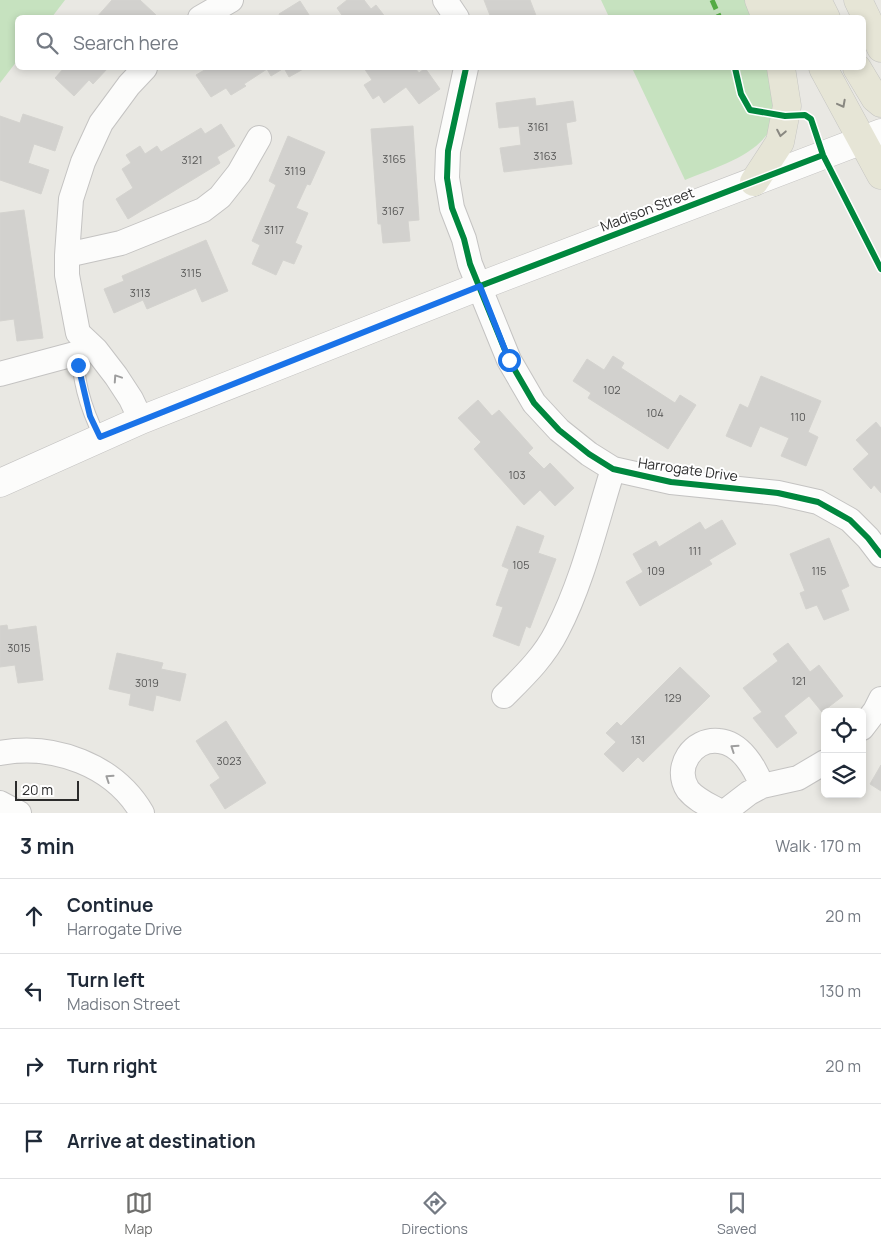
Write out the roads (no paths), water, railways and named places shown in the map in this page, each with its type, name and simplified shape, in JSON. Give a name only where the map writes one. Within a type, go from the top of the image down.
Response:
[{"type":"main road","points":[[759,0],[765,15]]},
{"type":"main road","points":[[787,0],[795,15]]},
{"type":"main road","points":[[817,0],[824,15]]},
{"type":"main road","points":[[858,0],[865,15]]},
{"type":"main road","points":[[866,17],[881,48]]},
{"type":"main road","points":[[754,182],[780,142],[787,106],[781,70]]},
{"type":"main road","points":[[824,70],[875,141],[881,175]]},
{"type":"main road","points":[[857,70],[875,98],[881,103]]},
{"type":"street","points":[[205,15],[231,0]]},
{"type":"street","points":[[445,0],[455,15]]},
{"type":"street","points":[[78,343],[67,255],[72,200],[83,162],[101,123],[129,85],[143,70]]},
{"type":"street","name":"Harrogate Drive","points":[[466,70],[449,140],[447,178],[452,208],[464,239],[470,264],[509,360],[534,403],[559,430],[588,454],[613,469],[671,482],[778,493],[818,502],[850,520],[868,538],[881,555]]},
{"type":"street","points":[[67,255],[121,243],[202,210],[220,197],[239,174],[259,138]]},
{"type":"street","name":"Madison Street","points":[[0,483],[141,420],[480,286],[754,182],[875,141]]},
{"type":"street","points":[[0,374],[78,343],[96,350],[131,399],[141,420]]},
{"type":"street","points":[[504,696],[533,667],[556,632],[586,556],[613,469]]},
{"type":"street","points":[[762,786],[757,772],[746,758],[732,745],[720,741],[708,742],[696,748],[684,763],[682,774],[688,789],[697,799],[723,813],[749,793],[762,786],[798,778],[821,764]]},
{"type":"street","points":[[0,753],[11,751],[50,752],[82,761],[118,784],[142,813]]},
{"type":"street","points":[[0,804],[19,813]]},
{"type":"lane","points":[[78,343],[78,365],[90,416],[100,437]]}]
